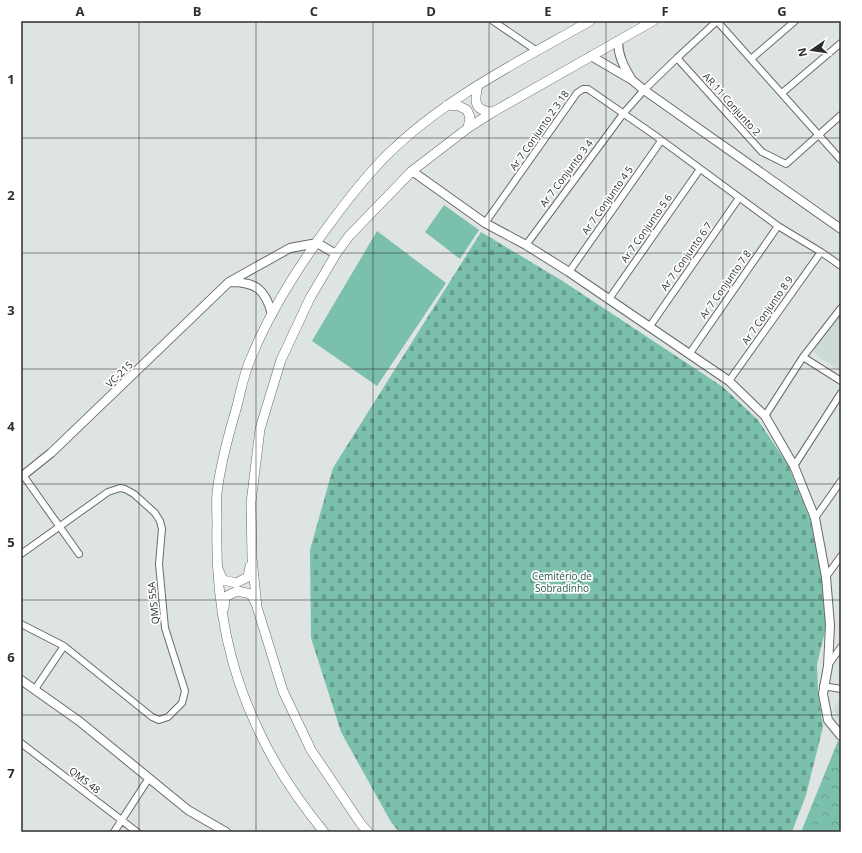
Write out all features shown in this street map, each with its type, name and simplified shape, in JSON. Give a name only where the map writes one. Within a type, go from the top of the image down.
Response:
[{"type":"main road","points":[[324,832],[282,774],[257,728],[233,662],[222,616],[216,564],[217,493],[232,421],[250,359],[287,284],[366,177],[388,154],[447,104],[590,21]]},
{"type":"main road","points":[[368,832],[311,750],[283,691],[258,607],[252,558],[251,503],[260,429],[282,360],[310,298],[336,254],[349,236],[412,170],[468,128],[653,21]]},
{"type":"main road","points":[[478,85],[475,97],[477,106],[484,111],[494,112]]},
{"type":"main road","points":[[447,104],[459,106],[467,110],[470,117],[468,128]]},
{"type":"main road","points":[[216,564],[223,580],[236,583],[248,577],[252,558]]},
{"type":"main road","points":[[222,616],[225,597],[237,591],[251,594],[258,607]]},
{"type":"street","points":[[493,21],[537,51]]},
{"type":"street","points":[[676,58],[717,21],[841,160]]},
{"type":"street","points":[[751,59],[795,21]]},
{"type":"street","points":[[618,41],[620,58],[632,80]]},
{"type":"street","points":[[782,93],[841,43]]},
{"type":"street","points":[[591,56],[632,80],[841,229]]},
{"type":"street","name":"Ar 7 Conjunto 3 4","points":[[526,245],[623,114],[644,90],[676,58]]},
{"type":"street","name":"AR 11 Conjunto 2","points":[[676,58],[762,152],[786,164],[819,135]]},
{"type":"street","name":"Ar 7 Conjunto 2 3 18","points":[[485,223],[577,93],[583,89],[588,89],[623,114]]},
{"type":"street","points":[[623,114],[778,226],[841,266]]},
{"type":"street","points":[[819,135],[841,115]]},
{"type":"street","name":"Ar 7 Conjunto 4 5","points":[[569,272],[661,141]]},
{"type":"street","name":"Ar 7 Conjunto 5 6","points":[[609,299],[700,169]]},
{"type":"street","points":[[412,170],[485,223],[526,245],[569,272],[690,353],[729,381],[765,416],[794,466],[815,518],[826,577],[830,626],[828,666],[823,686],[823,694],[828,720],[841,736]]},
{"type":"street","name":"Ar 7 Conjunto 6 7","points":[[650,326],[739,198]]},
{"type":"street","name":"Ar 7 Conjunto 7 8","points":[[690,353],[778,226]]},
{"type":"street","points":[[317,243],[336,254]]},
{"type":"street","name":"VC-215","points":[[22,476],[51,453],[229,282],[290,248],[317,243]]},
{"type":"street","name":"Ar 7 Conjunto 8 9","points":[[729,381],[821,252]]},
{"type":"street","points":[[229,282],[245,283],[258,288],[268,299],[272,314]]},
{"type":"street","points":[[765,416],[803,356],[841,308]]},
{"type":"street","points":[[803,356],[841,381]]},
{"type":"street","points":[[794,466],[841,393]]},
{"type":"street","points":[[22,476],[79,554]]},
{"type":"street","points":[[815,518],[841,481]]},
{"type":"street","name":"QMS 55A","points":[[21,554],[108,492],[120,488],[134,494],[155,513],[160,521],[162,529],[159,564],[165,628],[185,692],[182,702],[168,717],[159,720],[152,717],[64,646],[21,624]]},
{"type":"street","points":[[826,577],[841,556]]},
{"type":"street","points":[[35,689],[64,646]]},
{"type":"street","points":[[828,666],[841,647]]},
{"type":"street","points":[[21,680],[79,722],[188,810],[226,832]]},
{"type":"street","points":[[823,686],[841,689]]},
{"type":"street","name":"QMS 48","points":[[21,743],[137,832]]},
{"type":"street","points":[[114,832],[149,778]]},
{"type":"shaded area","points":[[841,313],[841,372],[815,354],[814,349]]},
{"type":"shaded area","points":[[841,699],[841,725],[834,711],[836,704]]},
{"type":"green space","points":[[444,205],[479,230],[460,259],[425,232]]},
{"type":"green space","points":[[377,231],[446,283],[377,386],[312,341]]},
{"type":"green space","name":"Cemitério de Sobradinho","points":[[481,232],[561,280],[723,387],[758,420],[788,465],[810,519],[821,571],[826,627],[817,664],[818,691],[823,727],[806,795],[792,832],[399,832],[391,822],[341,732],[311,638],[310,550],[333,468]]},
{"type":"green space","points":[[838,741],[841,743],[841,832],[801,832]]}]
